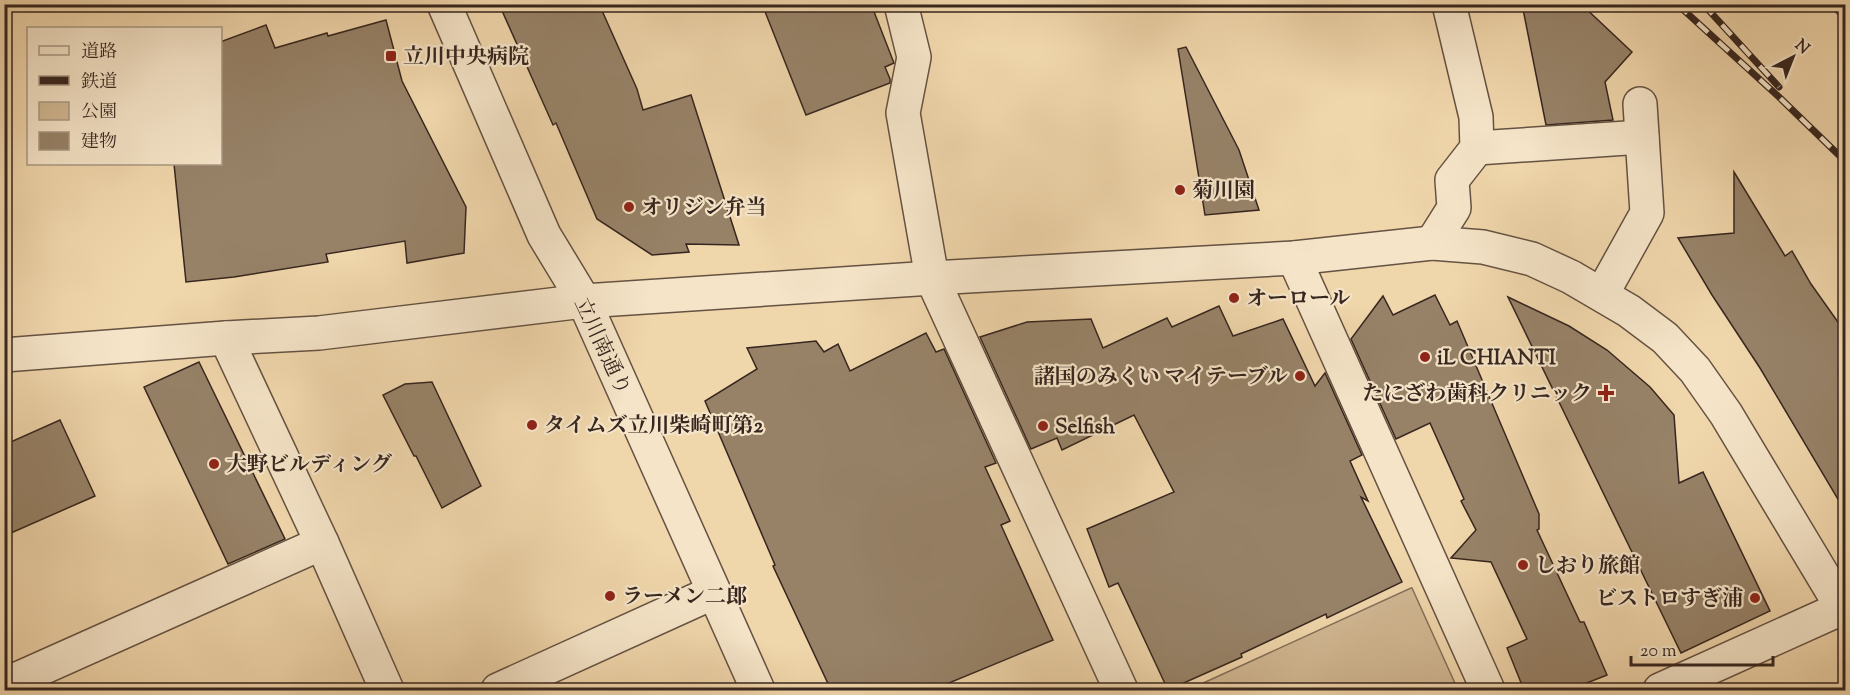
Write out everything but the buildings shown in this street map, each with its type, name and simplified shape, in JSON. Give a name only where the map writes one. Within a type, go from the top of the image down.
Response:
[{"type":"street","name":"立川南通り","points":[[444,4],[544,235],[584,301],[758,690]]},
{"type":"street","points":[[901,4],[914,57],[903,112],[932,278],[1121,690]]},
{"type":"street","points":[[1432,243],[1454,208],[1452,180],[1477,148],[1476,117],[1449,4]]},
{"type":"street","points":[[1602,294],[1647,213],[1640,104]]},
{"type":"street","points":[[1477,148],[1642,137]]},
{"type":"street","points":[[4,355],[319,333],[584,301],[932,278],[1294,258],[1432,243],[1483,247],[1532,259],[1570,277],[1602,294],[1665,338],[1695,370],[1726,414],[1844,611],[1660,690]]},
{"type":"street","points":[[1294,258],[1488,690]]},
{"type":"street","points":[[226,338],[322,543],[387,690]]},
{"type":"street","points":[[4,685],[322,543]]},
{"type":"street","points":[[498,690],[714,592]]},
{"type":"green space","points":[[1411,588],[1458,690],[1188,690]]},
{"type":"railway","points":[[1677,4],[1846,162]]},
{"type":"railway","points":[[1703,4],[1779,87]]},
{"type":"railway","points":[[1831,4],[1846,18]]},
{"type":"place","name":"立川中央病院","points":[[391,56]]},
{"type":"place","name":"菊川園","points":[[1180,190]]},
{"type":"place","name":"オリジン弁当","points":[[629,207]]},
{"type":"place","name":"オーロール","points":[[1234,298]]},
{"type":"place","name":"iL CHIANTI","points":[[1425,357]]},
{"type":"place","name":"諸国のみくい マイテーブル","points":[[1300,376]]},
{"type":"place","name":"たにざわ歯科クリニック","points":[[1606,393]]},
{"type":"place","name":"タイムズ立川柴崎町第2","points":[[532,425]]},
{"type":"place","name":"Selfish","points":[[1043,426]]},
{"type":"place","name":"大野ビルディング","points":[[214,464]]},
{"type":"place","name":"しおり旅館","points":[[1523,565]]},
{"type":"place","name":"ラーメン二郎","points":[[610,596]]},
{"type":"place","name":"ビストロすぎ浦","points":[[1755,598]]}]
